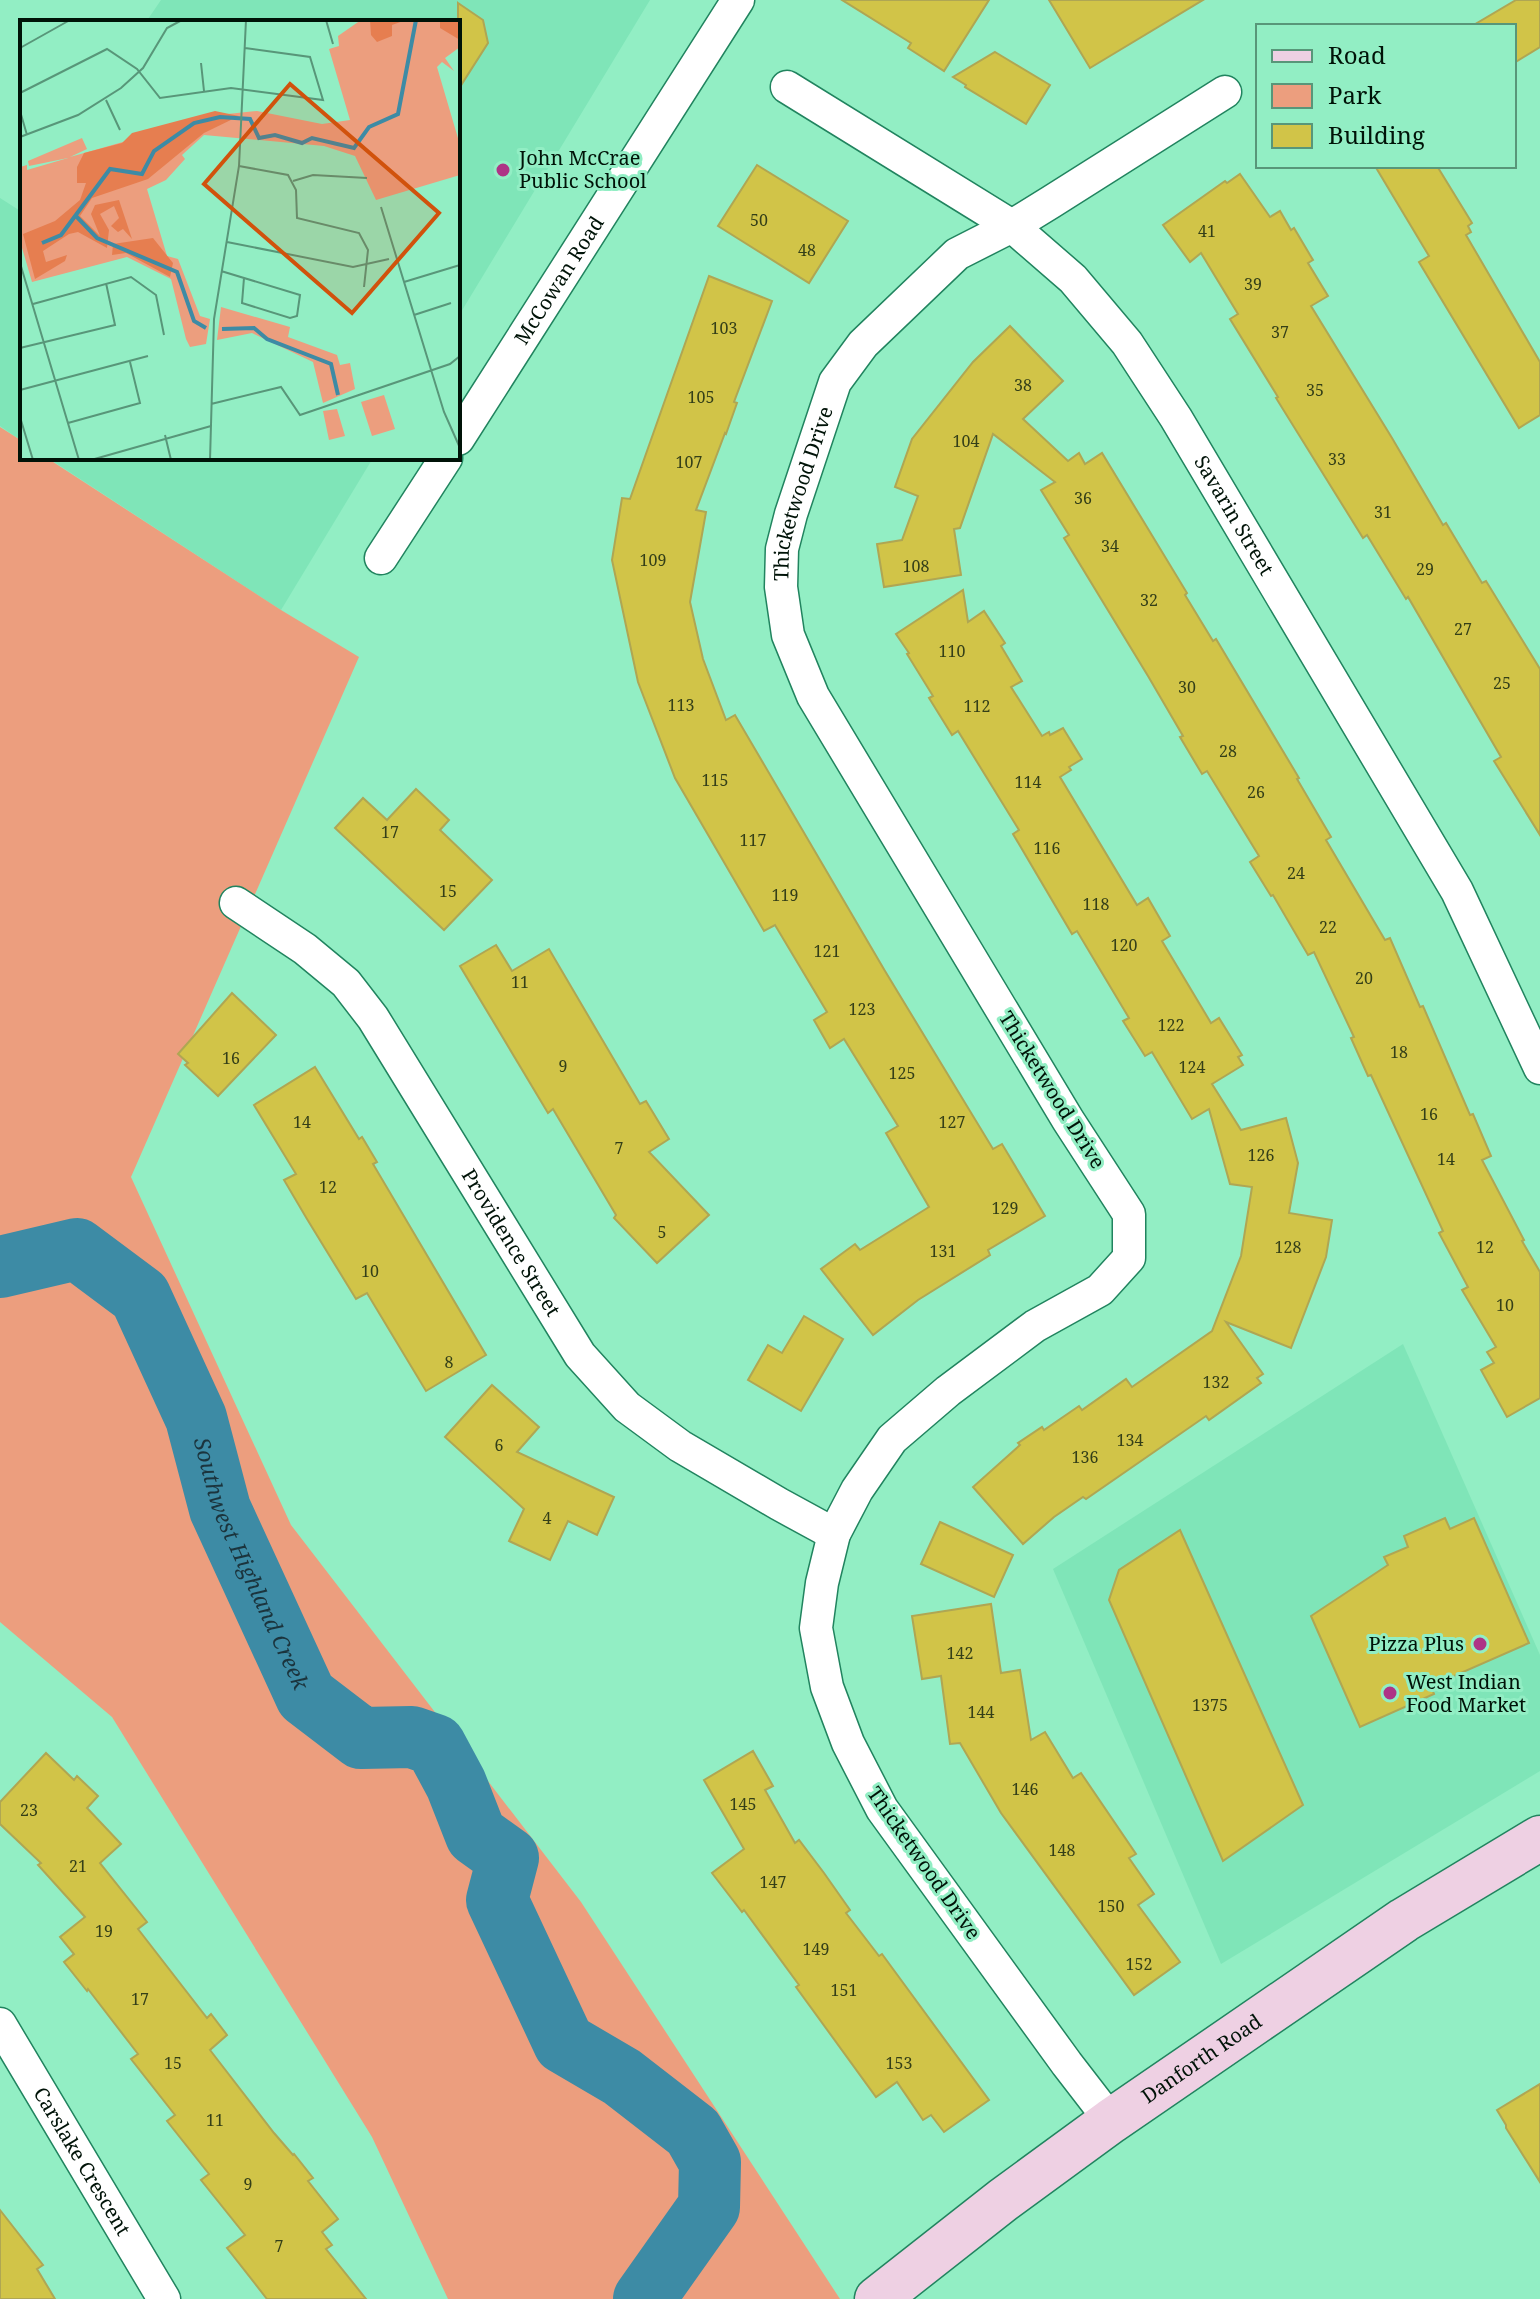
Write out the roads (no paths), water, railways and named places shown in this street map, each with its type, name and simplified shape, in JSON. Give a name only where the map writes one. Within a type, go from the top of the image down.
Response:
[{"type":"main road","name":"Danforth Road","points":[[877,2299],[1003,2200],[1111,2121],[1404,1920],[1540,1838]]},
{"type":"street","name":"McCowan Road","points":[[460,436],[738,0]]},
{"type":"street","name":"Savarin Street","points":[[787,87],[1012,226],[1073,279],[1127,343],[1176,418],[1457,891],[1540,1068]]},
{"type":"street","name":"Thicketwood Drive","points":[[1111,2121],[882,1809],[848,1743],[827,1687],[816,1628],[822,1583],[834,1534],[857,1490],[892,1439],[948,1391],[1035,1326],[1100,1290],[1129,1258],[1129,1214],[1068,1120],[813,696],[788,635],[781,587],[782,549],[835,382],[863,344],[957,254],[1012,226],[1225,92]]},
{"type":"street","points":[[381,558],[445,460]]},
{"type":"street","name":"Providence Street","points":[[236,903],[346,983],[373,1018],[580,1355],[627,1407],[680,1446],[834,1534]]},
{"type":"street","name":"Carslake Crescent","points":[[0,2024],[164,2299]]},
{"type":"waterway","name":"Southwest Highland Creek","points":[[0,1267],[77,1249],[140,1296],[196,1418],[220,1509],[306,1696],[361,1738],[412,1737],[435,1745],[456,1784],[476,1835],[508,1858],[497,1900],[564,2043],[622,2077],[693,2132],[710,2162],[709,2207],[644,2299]]},
{"type":"place","name":"John McCrae Public School","points":[[503,170]]},
{"type":"place","name":"Pizza Plus","points":[[1480,1644]]},
{"type":"place","name":"West Indian Food Market","points":[[1390,1693]]}]
